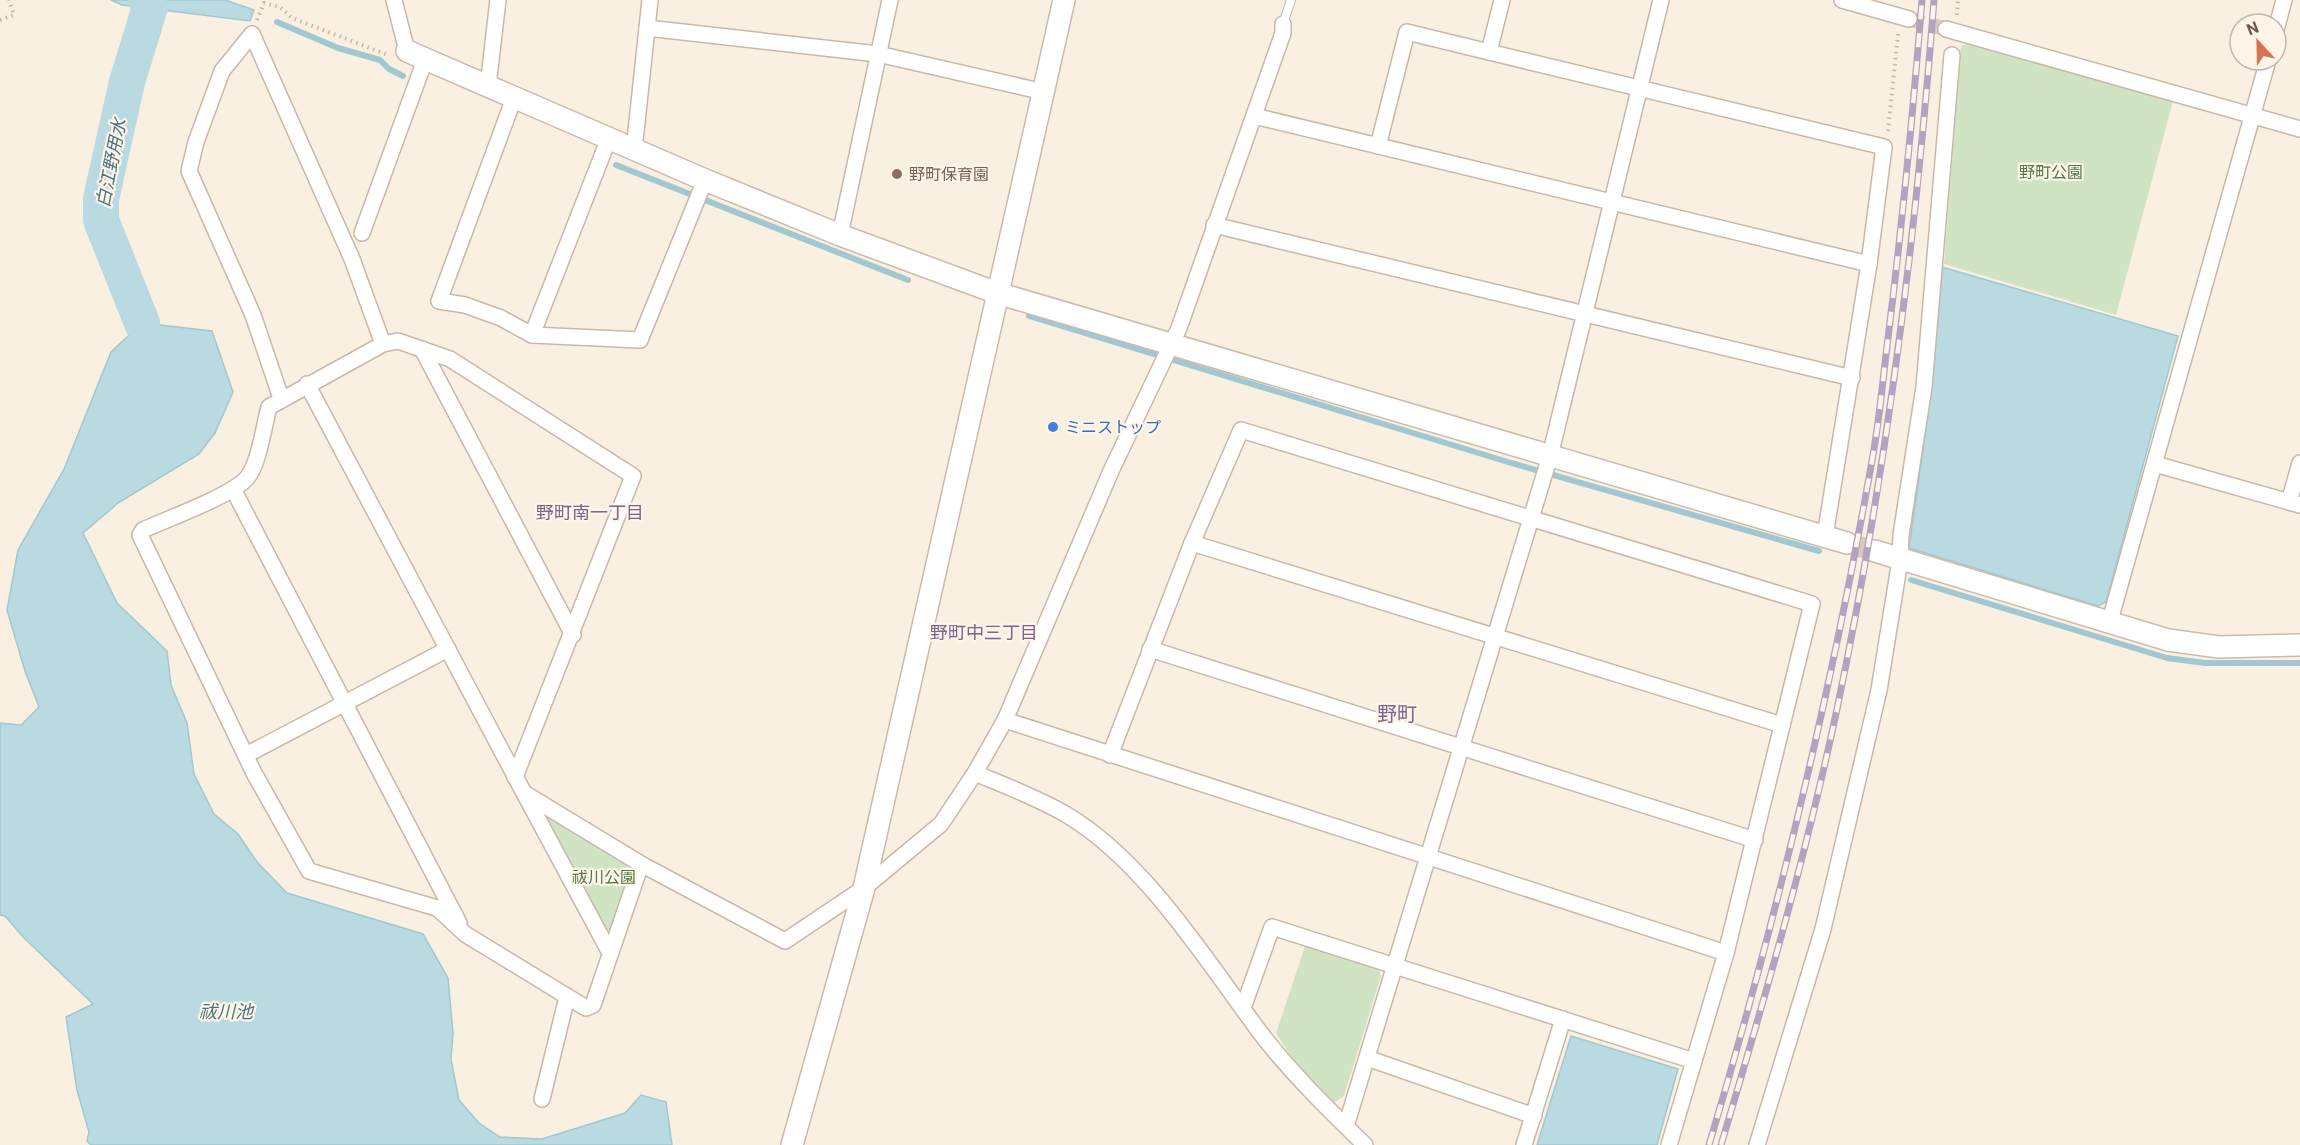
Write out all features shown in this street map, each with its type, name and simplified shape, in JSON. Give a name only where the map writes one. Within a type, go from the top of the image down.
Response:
[{"type":"street","points":[[362,233],[416,56],[394,0]]},
{"type":"street","points":[[488,86],[498,0]]},
{"type":"street","points":[[634,150],[650,0]]},
{"type":"street","points":[[840,235],[890,0]]},
{"type":"street","points":[[792,1145],[864,888],[1064,0]]},
{"type":"street","points":[[1489,52],[1502,0]]},
{"type":"street","points":[[1346,1126],[1547,467],[1661,0]]},
{"type":"street","points":[[1842,0],[1909,20]]},
{"type":"street","points":[[524,793],[641,864],[785,941],[864,888],[941,824],[975,774],[1005,720],[1111,471],[1169,349],[1254,116],[1283,33],[1283,24]]},
{"type":"street","points":[[647,28],[878,54],[1044,92]]},
{"type":"street","points":[[1946,29],[2300,129]]},
{"type":"street","points":[[1378,146],[1407,32],[1884,147],[1852,378],[1825,536]]},
{"type":"street","points":[[281,398],[253,315],[189,171],[196,142],[222,71],[252,34],[351,259],[382,344]]},
{"type":"street","points":[[1757,1145],[1823,929],[1879,690],[1924,387],[1952,55]]},
{"type":"street","points":[[416,56],[609,138],[704,183],[997,293],[1547,467],[1847,543]]},
{"type":"street","points":[[2109,624],[2265,72]]},
{"type":"street","points":[[514,98],[439,301],[465,305],[501,318],[532,335],[640,340],[704,183]]},
{"type":"street","points":[[1254,116],[1869,264]]},
{"type":"street","points":[[532,335],[609,138]]},
{"type":"street","points":[[1214,225],[1852,378]]},
{"type":"street","points":[[515,777],[573,635],[633,476],[450,359],[398,340],[382,344],[269,406],[254,464],[248,478],[232,489],[142,530],[140,535],[246,755],[309,871],[437,908],[465,934],[586,1008],[593,1005],[641,864]]},
{"type":"street","points":[[422,349],[573,635]]},
{"type":"street","points":[[307,384],[610,953]]},
{"type":"street","points":[[1110,754],[1192,543],[1240,430],[1812,604],[1726,953],[1670,1145]]},
{"type":"street","points":[[2155,464],[2295,504],[2300,463]]},
{"type":"street","points":[[232,489],[465,934]]},
{"type":"street","points":[[1192,543],[1782,725]]},
{"type":"street","points":[[1875,551],[2109,624],[2168,640],[2219,647],[2300,645]]},
{"type":"street","points":[[246,755],[448,649]]},
{"type":"street","points":[[1150,649],[1755,840]]},
{"type":"street","points":[[1005,720],[1726,953]]},
{"type":"street","points":[[975,774],[1068,815],[1100,839],[1129,867],[1194,939],[1243,1008],[1303,1084],[1365,1145]]},
{"type":"street","points":[[1243,1008],[1272,927],[1694,1061]]},
{"type":"street","points":[[542,1100],[567,997]]},
{"type":"street","points":[[1524,1145],[1563,1019]]},
{"type":"street","points":[[1366,1058],[1534,1116]]},
{"type":"lane","points":[[1283,24],[1291,0]]},
{"type":"path","points":[[0,20],[14,15],[9,0]]},
{"type":"path","points":[[1957,15],[1958,0]]},
{"type":"path","points":[[252,34],[264,3],[280,7],[292,18],[398,59],[416,56]]},
{"type":"path","points":[[1884,147],[1888,137],[1898,37]]},
{"type":"green space","name":"野町公園","points":[[1967,44],[2173,101],[2116,315],[1944,264],[1961,46]]},
{"type":"green space","name":"祓川公園","points":[[543,813],[625,862],[629,873],[611,931],[604,930]]},
{"type":"green space","points":[[1305,946],[1378,967],[1381,976],[1344,1096],[1332,1104],[1303,1076],[1276,1033]]},
{"type":"water","points":[[111,0],[225,0],[254,10],[250,21],[122,5]]},
{"type":"water","points":[[1942,267],[2178,336],[2106,602],[2098,606],[1909,548],[1932,385]]},
{"type":"water","name":"祓川池","points":[[142,323],[212,331],[233,392],[215,433],[199,454],[118,503],[83,533],[117,603],[167,651],[171,685],[187,723],[194,774],[214,814],[238,834],[257,862],[287,893],[423,934],[448,978],[453,1033],[451,1060],[459,1100],[479,1123],[500,1137],[542,1139],[625,1113],[641,1095],[666,1102],[672,1145],[91,1145],[87,1141],[89,1132],[77,1090],[66,1017],[93,1004],[23,937],[5,916],[0,915],[0,723],[21,725],[39,707],[25,671],[7,610],[18,550],[64,469],[111,352]]},
{"type":"water","points":[[1571,1036],[1678,1069],[1657,1145],[1537,1145]]},
{"type":"waterway","name":"白江野用水","points":[[142,323],[101,220],[101,199],[127,82],[150,7],[146,0]]},
{"type":"waterway","points":[[277,22],[338,48],[380,60],[389,69],[403,76]]},
{"type":"waterway","points":[[616,165],[908,280]]},
{"type":"waterway","points":[[1029,316],[1508,462],[1819,551]]},
{"type":"waterway","points":[[1911,580],[2167,658],[2205,663],[2300,663]]},
{"type":"tunnel","points":[[1909,19],[1946,29]]},
{"type":"tunnel","points":[[1847,543],[1875,551]]},
{"type":"railway","points":[[1709,1145],[1780,889],[1821,716],[1857,543],[1880,411],[1903,212],[1922,0]]},
{"type":"railway","points":[[1721,1145],[1798,874],[1825,764],[1854,621],[1897,356],[1918,178],[1934,0]]},
{"type":"place","name":"野町保育園","points":[[897,174]]},
{"type":"place","name":"ミニストップ","points":[[1053,427]]},
{"type":"district","name":"野町南一丁目","points":[[590,512]]},
{"type":"district","name":"野町中三丁目","points":[[984,632]]},
{"type":"district","name":"野町","points":[[1397,714]]}]
